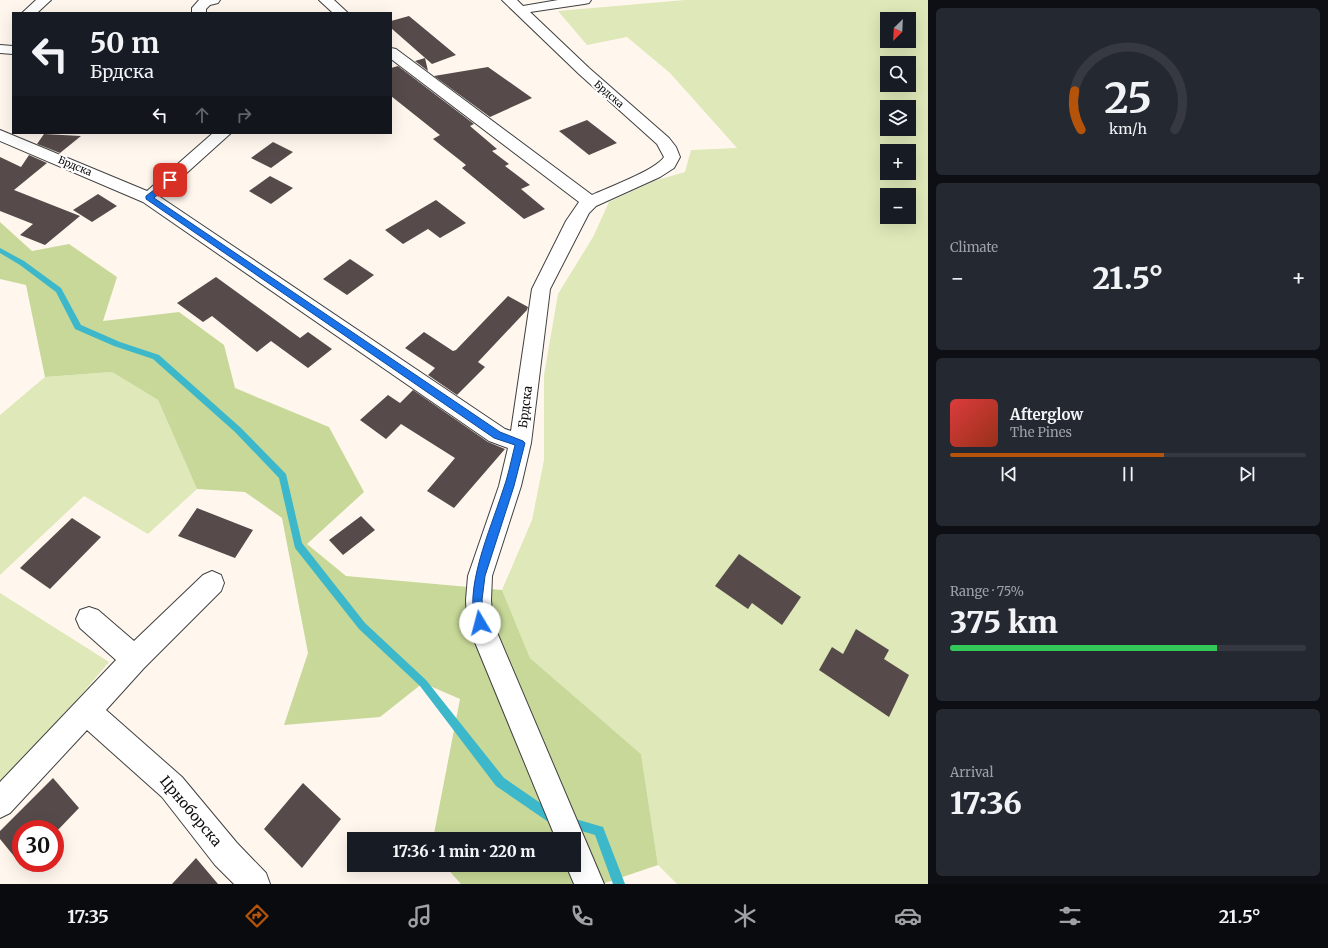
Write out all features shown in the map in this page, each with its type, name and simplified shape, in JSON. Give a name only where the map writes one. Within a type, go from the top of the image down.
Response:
[{"type":"street","points":[[30,12],[44,0]]},
{"type":"street","points":[[199,12],[199,8],[202,5],[213,0]]},
{"type":"street","points":[[326,0],[340,12]]},
{"type":"street","points":[[515,5],[584,0]]},
{"type":"street","name":"Брдска","points":[[0,135],[149,198],[497,435],[520,443],[541,289],[575,221],[582,209],[590,202],[665,166],[671,161],[670,153],[663,141],[584,72],[515,5]]},
{"type":"street","points":[[0,49],[12,50]]},
{"type":"street","points":[[392,53],[590,202]]},
{"type":"street","points":[[149,198],[222,134]]},
{"type":"street","points":[[520,443],[507,493],[480,576],[477,600],[480,623],[568,832]]},
{"type":"street","points":[[0,803],[135,659],[212,583]]},
{"type":"street","points":[[90,619],[135,659]]},
{"type":"street","name":"Црноборска","points":[[86,711],[172,786],[226,854],[255,884]]},
{"type":"street","points":[[581,864],[589,884]]},
{"type":"green space","points":[[685,0],[928,0],[928,884],[677,884],[658,865],[641,754],[530,658],[502,590],[532,520],[544,460],[544,375],[558,294],[593,237],[609,202],[654,181],[685,172],[691,150],[737,148],[670,73],[627,37],[587,45],[558,11]]},
{"type":"green space","points":[[0,222],[32,251],[69,244],[117,277],[103,321],[179,312],[224,345],[235,388],[329,427],[364,492],[307,544],[346,576],[502,590],[530,658],[641,754],[658,865],[602,884],[461,884],[450,872],[581,872],[581,832],[434,832],[460,699],[423,683],[380,717],[284,725],[308,653],[282,518],[245,492],[197,489],[158,400],[112,372],[45,377],[26,285],[0,279]]},
{"type":"green space","points":[[112,372],[158,400],[197,489],[148,534],[84,496],[0,575],[0,415],[45,377]]},
{"type":"green space","points":[[0,593],[109,662],[80,696],[0,783]]},
{"type":"building","points":[[409,16],[456,55],[432,64],[392,29],[392,21]]},
{"type":"building","points":[[425,58],[428,71],[415,61]]},
{"type":"building","points":[[398,66],[474,124],[470,126],[497,149],[492,151],[509,164],[505,166],[530,185],[521,189],[545,209],[524,219],[462,168],[466,165],[433,139],[440,135],[392,97],[392,68]]},
{"type":"building","points":[[488,67],[532,98],[490,117],[434,76]]},
{"type":"building","points":[[587,120],[617,143],[589,155],[559,131]]},
{"type":"building","points":[[44,134],[81,136],[60,153],[37,144]]},
{"type":"building","points":[[273,142],[293,152],[271,168],[251,158]]},
{"type":"building","points":[[29,155],[47,163],[14,190],[80,216],[45,245],[20,235],[33,224],[0,211],[0,157],[21,167]]},
{"type":"building","points":[[270,176],[293,188],[271,204],[249,191]]},
{"type":"building","points":[[98,194],[117,206],[92,222],[73,210]]},
{"type":"building","points":[[436,200],[466,223],[440,238],[428,229],[403,244],[385,230]]},
{"type":"building","points":[[350,259],[374,275],[347,295],[323,279]]},
{"type":"building","points":[[216,277],[300,338],[308,332],[332,349],[308,368],[271,341],[257,352],[212,316],[203,322],[177,303]]},
{"type":"building","points":[[508,296],[528,307],[527,310],[478,362],[485,367],[457,395],[428,375],[435,368],[405,348],[424,332],[453,351],[456,350]]},
{"type":"building","points":[[413,390],[488,442],[505,449],[454,508],[427,491],[455,458],[401,424],[386,439],[360,420],[388,395],[400,403]]},
{"type":"building","points":[[197,508],[253,530],[235,558],[178,536]]},
{"type":"building","points":[[361,516],[375,530],[343,555],[329,540]]},
{"type":"building","points":[[72,518],[101,537],[50,589],[20,568]]},
{"type":"building","points":[[739,554],[801,597],[782,625],[752,603],[748,609],[715,586]]},
{"type":"building","points":[[856,629],[889,650],[884,659],[909,675],[889,717],[819,670],[832,647],[843,654]]},
{"type":"building","points":[[53,778],[79,808],[64,824],[64,820],[12,820],[12,854],[0,839],[0,831]]},
{"type":"building","points":[[303,783],[341,819],[302,868],[264,829]]},
{"type":"building","points":[[196,858],[218,884],[172,884]]},
{"type":"waterway","points":[[0,250],[22,263],[59,290],[78,327],[117,344],[156,357],[238,430],[283,476],[298,545],[362,626],[423,683],[500,782],[551,817]]},
{"type":"waterway","points":[[579,825],[599,831],[619,884]]},
{"type":"route","points":[[170,180],[149,198],[497,435],[520,443],[510,486],[480,576],[477,600],[480,623]]}]
